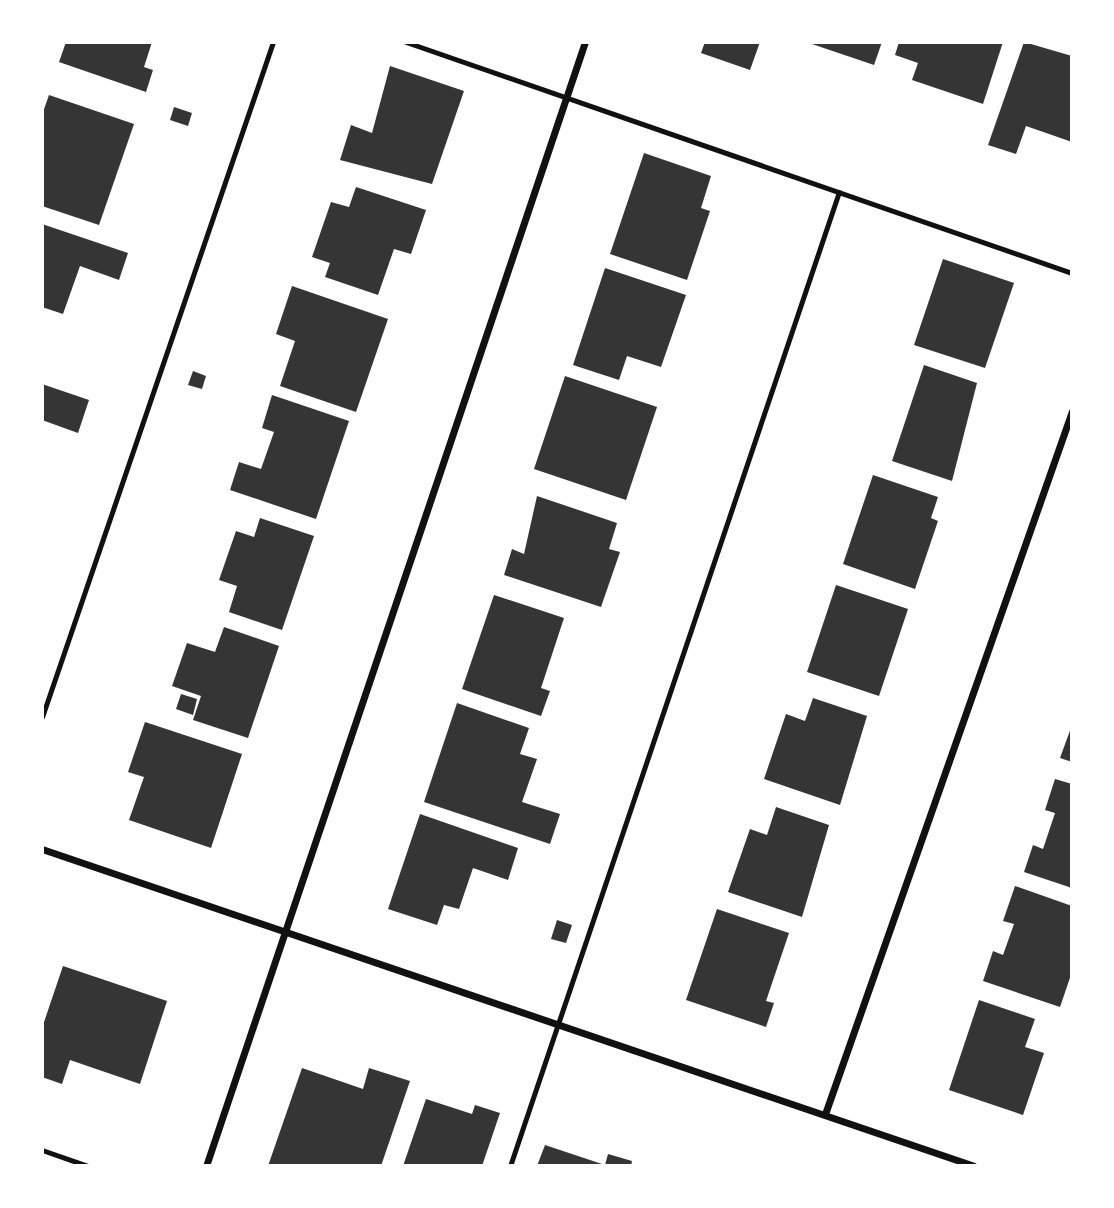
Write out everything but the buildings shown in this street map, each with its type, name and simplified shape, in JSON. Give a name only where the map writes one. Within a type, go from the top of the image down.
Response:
[{"type":"street","points":[[206,1166],[283,930],[585,42]]},
{"type":"street","points":[[825,1114],[1072,411]]},
{"type":"street","points":[[42,849],[974,1166]]},
{"type":"lane","points":[[42,717],[273,42]]},
{"type":"lane","points":[[406,42],[1072,273]]},
{"type":"lane","points":[[510,1166],[839,192]]},
{"type":"lane","points":[[42,1150],[88,1166]]}]
